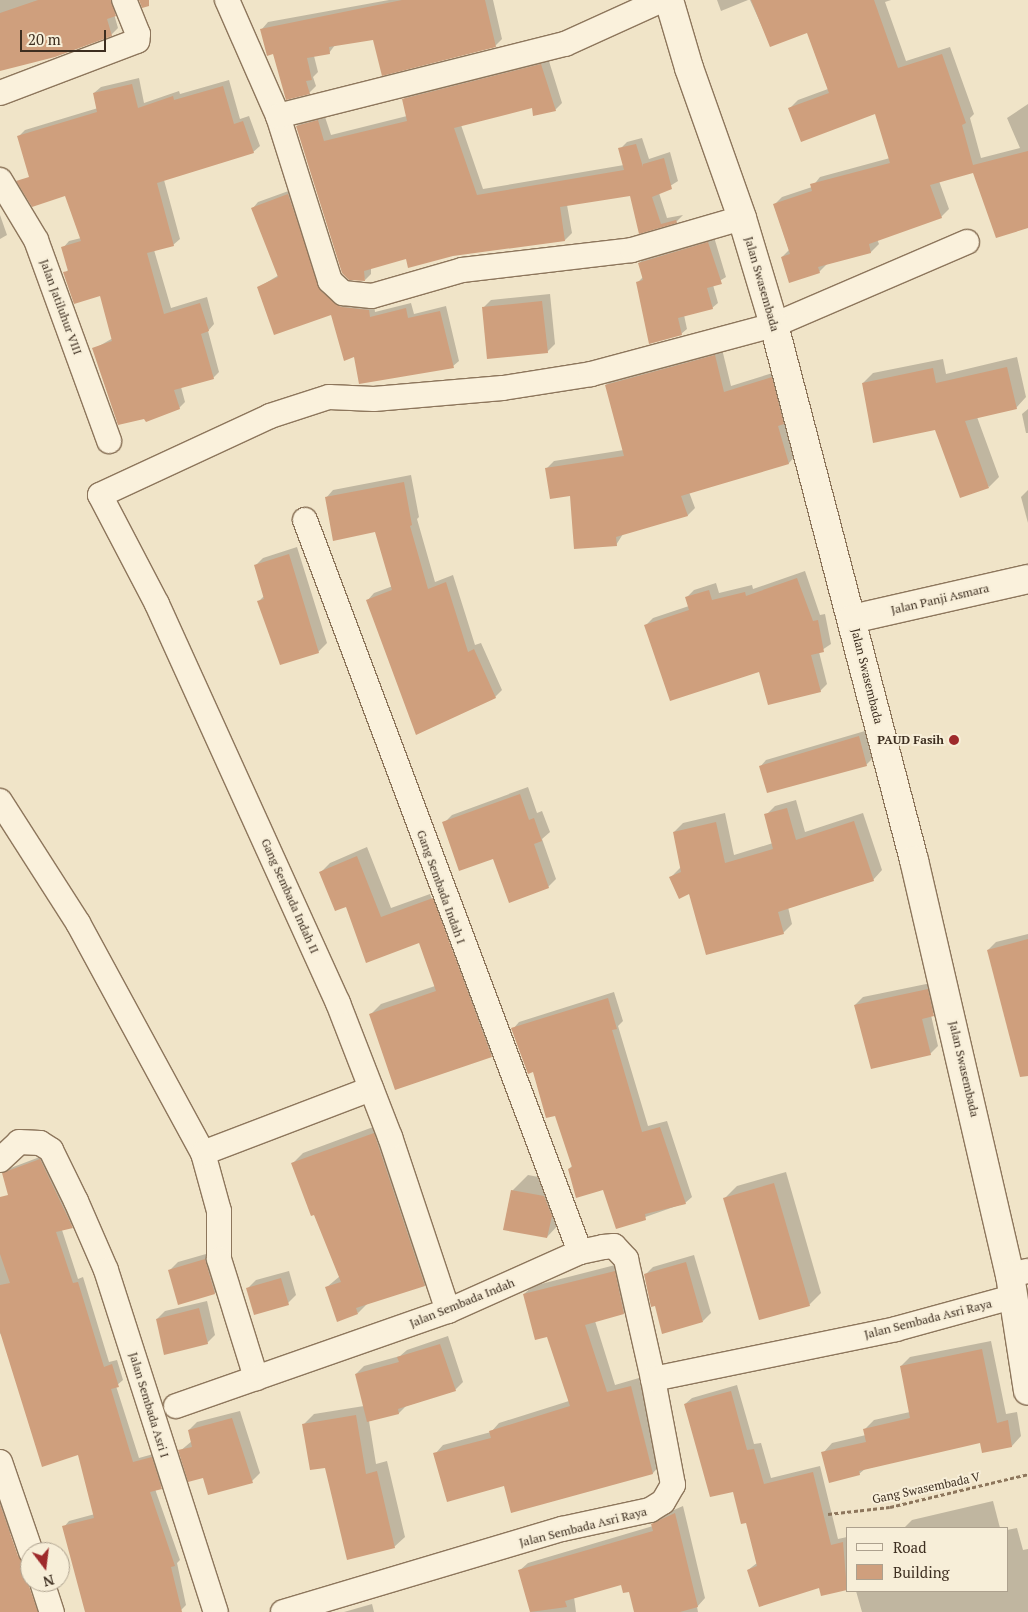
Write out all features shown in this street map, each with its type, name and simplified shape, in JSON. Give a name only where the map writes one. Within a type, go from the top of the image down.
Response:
[{"type":"street","points":[[0,93],[136,40],[138,34],[124,0]]},
{"type":"street","points":[[227,0],[278,116],[330,281],[343,293],[356,296],[372,296],[462,270],[632,250],[742,218]]},
{"type":"street","points":[[278,116],[565,44],[662,0]]},
{"type":"street","name":"Jalan Swasembada","points":[[670,0],[689,68],[742,218],[774,326],[852,619],[1017,1281],[1028,1391]]},
{"type":"street","name":"Jalan Jatiluhur VIII","points":[[0,180],[36,240],[110,440]]},
{"type":"street","points":[[774,326],[967,242]]},
{"type":"street","name":"Gang Sembada Indah II","points":[[448,1311],[371,1089],[338,1003],[157,604],[100,495],[270,416],[329,397],[374,399],[513,387],[591,374],[774,326]]},
{"type":"street","name":"Gang Sembada Indah I","points":[[305,520],[580,1252]]},
{"type":"street","name":"Jalan Panji Asmara","points":[[852,619],[1028,579]]},
{"type":"street","points":[[0,801],[78,923],[203,1153],[219,1211],[219,1259],[256,1378]]},
{"type":"street","points":[[203,1153],[371,1089]]},
{"type":"street","name":"Jalan Sembada Asri I","points":[[0,1160],[19,1142],[40,1143],[51,1150],[76,1201],[106,1270],[216,1612]]},
{"type":"street","name":"Jalan Sembada Indah","points":[[176,1406],[448,1311],[580,1252],[614,1246],[626,1259],[653,1379]]},
{"type":"street","name":"Jalan Sembada Asri Raya","points":[[284,1612],[562,1530],[650,1510],[663,1502],[674,1485],[653,1379],[896,1329],[1017,1281]]},
{"type":"street","points":[[0,1462],[28,1542]]},
{"type":"street","points":[[45,1592],[52,1612]]},
{"type":"path","name":"Gang Swasembada V","points":[[828,1514],[890,1507],[1028,1474]]},
{"type":"building","points":[[38,0],[111,0],[116,16],[107,19],[112,36],[55,57],[0,71],[0,13]]},
{"type":"building","points":[[139,0],[149,0],[149,6],[142,8]]},
{"type":"building","points":[[402,0],[485,0],[496,47],[382,76],[373,40],[329,47],[330,54],[307,58],[312,80],[306,81],[310,94],[286,100],[273,54],[267,56],[260,29]]},
{"type":"building","points":[[751,0],[874,0],[898,68],[942,54],[966,123],[962,125],[973,165],[1028,151],[1028,228],[996,238],[973,173],[930,185],[942,218],[869,244],[871,253],[818,267],[820,273],[789,283],[781,257],[790,254],[773,204],[812,191],[810,184],[890,163],[875,114],[801,142],[788,108],[829,93],[807,33],[770,47]]},
{"type":"building","points":[[541,64],[556,111],[533,116],[532,108],[454,128],[477,195],[624,170],[618,148],[636,144],[643,167],[643,164],[664,158],[672,189],[652,197],[661,224],[676,220],[677,223],[639,234],[630,196],[560,207],[565,241],[453,256],[408,268],[406,259],[364,271],[365,281],[349,280],[342,273],[296,126],[318,120],[324,141],[407,121],[402,99]]},
{"type":"building","points":[[132,84],[138,108],[173,96],[174,100],[223,86],[234,124],[243,121],[254,153],[157,183],[174,246],[147,253],[164,314],[200,303],[209,331],[201,334],[214,379],[174,390],[180,409],[146,422],[144,419],[118,425],[92,348],[112,341],[100,296],[74,304],[63,272],[68,271],[61,247],[81,241],[65,196],[32,207],[16,181],[29,177],[17,136],[97,112],[93,93]]},
{"type":"building","points":[[288,194],[321,291],[341,307],[369,310],[370,317],[406,308],[408,318],[440,311],[454,368],[359,384],[354,357],[344,361],[331,315],[274,335],[257,287],[278,277],[251,208]]},
{"type":"building","points":[[708,242],[722,284],[707,288],[713,309],[678,318],[682,335],[649,344],[636,282],[643,280],[638,263]]},
{"type":"building","points":[[542,301],[548,353],[487,359],[482,307]]},
{"type":"building","points":[[715,355],[724,392],[772,377],[784,424],[778,426],[789,464],[681,496],[688,516],[616,537],[617,546],[574,549],[570,496],[550,499],[545,468],[624,456],[605,385]]},
{"type":"building","points":[[1007,367],[1017,409],[965,421],[989,488],[960,498],[935,430],[873,443],[862,383],[933,368],[936,383]]},
{"type":"building","points":[[404,482],[412,525],[410,526],[428,589],[446,582],[468,652],[474,649],[496,698],[416,735],[366,600],[392,590],[375,532],[333,541],[325,497]]},
{"type":"building","points":[[289,554],[319,653],[280,665],[257,601],[264,599],[254,565]]},
{"type":"building","points":[[797,578],[813,621],[818,620],[824,652],[811,655],[821,692],[768,705],[759,672],[670,701],[644,625],[689,610],[685,597],[709,590],[712,600],[745,592],[746,596]]},
{"type":"building","points":[[859,736],[867,766],[767,793],[759,766]]},
{"type":"building","points":[[520,794],[529,820],[534,818],[542,841],[534,844],[549,888],[509,903],[493,859],[459,871],[442,822]]},
{"type":"building","points":[[787,808],[796,840],[854,821],[874,881],[778,912],[784,934],[706,955],[689,894],[679,899],[669,877],[681,872],[673,832],[716,822],[725,863],[773,849],[764,814]]},
{"type":"building","points":[[357,856],[381,917],[433,898],[492,1057],[395,1090],[369,1014],[436,991],[419,943],[366,963],[346,907],[335,911],[319,872]]},
{"type":"building","points":[[1028,939],[1028,1076],[1020,1077],[987,950]]},
{"type":"building","points":[[928,989],[934,1016],[922,1019],[931,1055],[871,1069],[854,1005]]},
{"type":"building","points":[[608,998],[617,1029],[612,1030],[642,1132],[660,1127],[686,1204],[645,1214],[646,1220],[616,1229],[603,1190],[576,1198],[568,1169],[572,1167],[555,1116],[546,1118],[533,1072],[528,1074],[511,1028]]},
{"type":"building","points":[[374,1133],[425,1286],[356,1308],[358,1314],[337,1322],[325,1287],[341,1282],[314,1215],[311,1216],[291,1163]]},
{"type":"building","points":[[40,1159],[73,1228],[56,1232],[73,1283],[78,1282],[104,1367],[112,1364],[119,1387],[111,1389],[133,1462],[152,1457],[162,1489],[150,1492],[175,1566],[171,1567],[182,1612],[85,1612],[70,1556],[70,1542],[66,1542],[62,1526],[94,1518],[78,1455],[42,1467],[0,1332],[0,1285],[10,1283],[0,1254],[0,1197],[8,1195],[2,1173]]},
{"type":"building","points":[[774,1183],[810,1306],[759,1320],[723,1198]]},
{"type":"building","points":[[511,1190],[544,1196],[552,1216],[547,1238],[503,1230]]},
{"type":"building","points":[[205,1259],[215,1294],[178,1305],[168,1270]]},
{"type":"building","points":[[686,1262],[703,1322],[662,1334],[655,1306],[651,1307],[644,1274]]},
{"type":"building","points":[[615,1271],[624,1314],[585,1325],[607,1392],[631,1386],[653,1474],[511,1513],[504,1486],[447,1502],[433,1453],[491,1438],[489,1431],[570,1406],[547,1337],[535,1340],[523,1294]]},
{"type":"building","points":[[281,1278],[289,1305],[254,1315],[246,1288]]},
{"type":"building","points":[[199,1308],[208,1344],[164,1355],[156,1319]]},
{"type":"building","points":[[440,1344],[456,1391],[398,1409],[399,1414],[367,1422],[355,1374],[399,1362],[397,1357]]},
{"type":"building","points":[[982,1349],[997,1423],[1008,1420],[1012,1447],[982,1453],[980,1443],[859,1471],[860,1475],[829,1483],[821,1452],[866,1442],[863,1429],[910,1418],[900,1366]]},
{"type":"building","points":[[731,1391],[747,1450],[754,1449],[764,1484],[813,1472],[831,1545],[843,1542],[846,1590],[821,1596],[819,1588],[759,1607],[747,1570],[757,1566],[746,1523],[741,1524],[733,1492],[710,1497],[684,1404]]},
{"type":"building","points":[[356,1415],[366,1474],[377,1471],[395,1548],[347,1560],[325,1468],[310,1470],[302,1424]]},
{"type":"building","points":[[232,1418],[253,1483],[208,1495],[203,1478],[188,1482],[178,1450],[192,1447],[188,1430]]},
{"type":"building","points":[[0,1504],[20,1558],[20,1592],[31,1592],[38,1612],[0,1612]]},
{"type":"building","points":[[675,1513],[698,1607],[680,1612],[634,1612],[629,1592],[623,1593],[621,1585],[565,1601],[567,1607],[530,1612],[518,1570],[653,1531],[651,1524]]},
{"type":"place","name":"PAUD Fasih","points":[[954,740]]}]
